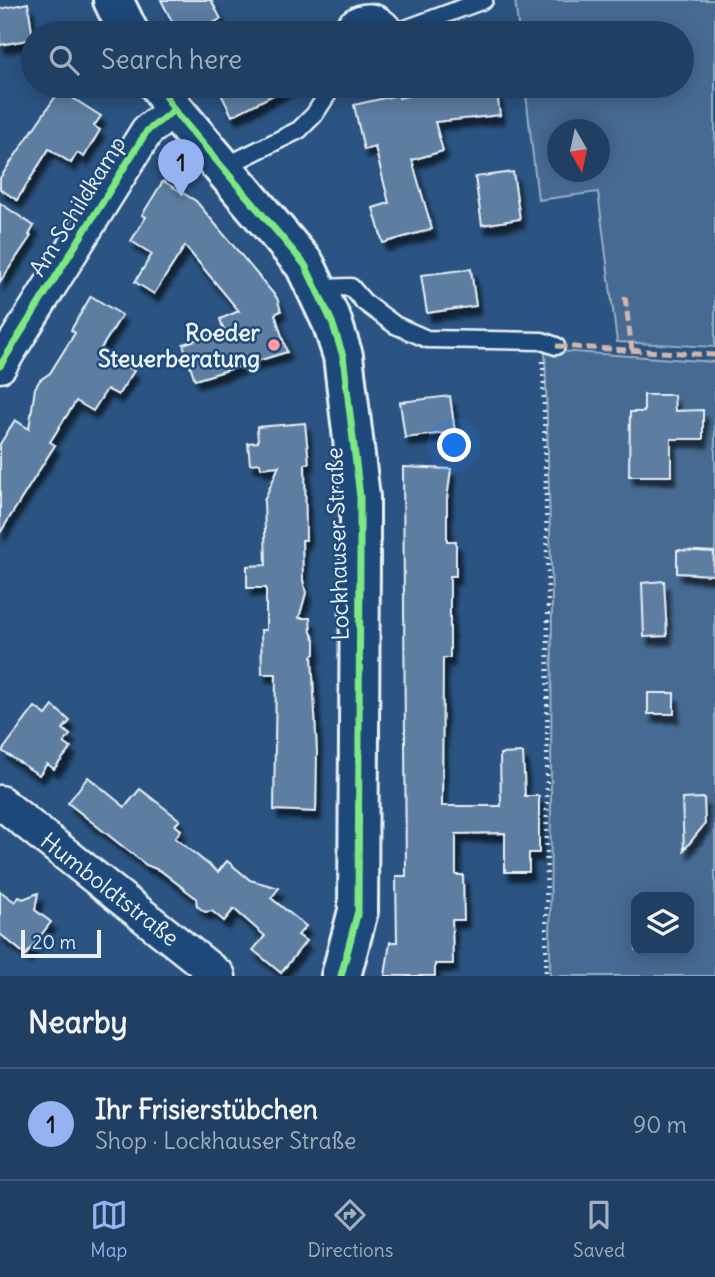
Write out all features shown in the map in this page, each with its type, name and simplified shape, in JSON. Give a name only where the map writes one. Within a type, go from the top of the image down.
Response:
[{"type":"street","points":[[113,0],[123,21]]},
{"type":"street","name":"Lockhauser Straße","points":[[160,109],[224,167],[306,265],[318,288],[343,356],[359,497],[358,911],[341,976]]},
{"type":"street","name":"Am Schildkamp","points":[[0,366],[11,322],[160,109]]},
{"type":"street","name":"Humboldtstraße","points":[[0,802],[219,976]]},
{"type":"lane","points":[[427,21],[484,0]]},
{"type":"lane","points":[[344,21],[357,12],[373,11],[390,21]]},
{"type":"lane","points":[[224,167],[299,130],[314,115],[325,98]]},
{"type":"lane","points":[[318,288],[351,287],[364,302],[395,325],[427,339],[549,344]]},
{"type":"path","points":[[546,976],[549,344]]},
{"type":"shaded area","points":[[515,0],[715,0],[715,347],[617,342],[598,192],[538,200],[526,98],[694,98],[694,21],[518,21]]},
{"type":"shaded area","points":[[545,350],[715,362],[715,976],[550,976],[552,600]]},
{"type":"building","points":[[161,0],[211,0],[221,19],[217,21],[172,21]]},
{"type":"building","points":[[28,3],[30,21],[21,21],[21,41],[0,45],[0,9]]},
{"type":"building","points":[[55,98],[73,98],[101,116],[94,126],[100,130],[84,157],[77,153],[71,163],[49,149],[17,200],[0,189],[0,178]]},
{"type":"building","points":[[223,98],[267,98],[232,116]]},
{"type":"building","points":[[385,98],[498,98],[500,115],[435,122],[443,151],[412,160],[432,229],[383,243],[373,208],[389,203],[375,147],[364,150],[354,105]]},
{"type":"building","points":[[513,172],[520,219],[482,225],[475,177]]},
{"type":"building","points":[[163,181],[196,201],[277,298],[281,311],[275,314],[287,352],[195,380],[183,344],[224,331],[220,319],[239,311],[185,246],[154,294],[135,282],[152,254],[131,241],[146,217],[142,215]]},
{"type":"building","points":[[0,203],[34,226],[29,235],[31,236],[0,282]]},
{"type":"building","points":[[471,269],[476,306],[427,313],[421,275]]},
{"type":"building","points":[[91,296],[122,315],[100,350],[134,371],[118,395],[107,389],[93,411],[76,401],[50,442],[55,445],[0,533],[0,444],[15,420],[29,429],[35,388],[40,380],[50,373],[75,333],[71,330]]},
{"type":"building","points":[[644,395],[674,395],[675,411],[703,410],[703,439],[671,439],[671,476],[629,476],[630,412],[644,412]]},
{"type":"building","points":[[450,396],[455,432],[405,438],[400,402]]},
{"type":"building","points":[[305,423],[309,463],[305,464],[306,540],[302,540],[306,593],[299,618],[310,618],[311,632],[315,640],[315,654],[312,656],[317,753],[316,812],[274,810],[276,674],[262,674],[261,630],[266,630],[266,588],[247,588],[247,566],[266,565],[264,501],[279,466],[261,468],[260,463],[250,464],[248,443],[258,442],[257,427]]},
{"type":"building","points":[[403,467],[451,469],[447,499],[447,541],[456,541],[456,576],[450,576],[450,658],[443,658],[442,806],[501,806],[500,754],[523,753],[525,796],[539,796],[539,853],[529,853],[529,872],[505,872],[505,833],[456,834],[456,875],[463,875],[464,920],[452,920],[453,964],[435,964],[435,976],[385,976],[390,942],[397,942],[396,876],[406,876]]},
{"type":"building","points":[[677,550],[714,552],[713,575],[677,573]]},
{"type":"building","points":[[664,581],[667,636],[644,637],[642,583]]},
{"type":"building","points":[[648,693],[674,693],[674,714],[648,714]]},
{"type":"building","points":[[53,706],[70,721],[63,729],[70,735],[64,743],[71,748],[54,769],[47,764],[39,775],[2,751],[35,707],[46,715]]},
{"type":"building","points":[[88,777],[125,807],[140,789],[180,820],[175,825],[181,830],[175,838],[218,872],[227,861],[250,880],[279,888],[271,898],[306,926],[298,935],[306,941],[281,973],[253,950],[265,936],[234,909],[224,921],[212,911],[205,912],[197,906],[196,898],[161,871],[146,865],[68,803]]},
{"type":"building","points":[[704,798],[705,824],[684,850],[682,799]]},
{"type":"building","points":[[0,891],[15,902],[19,897],[23,899],[38,893],[35,910],[51,922],[26,955],[0,934]]},
{"type":"marked path","points":[[625,297],[632,350]]},
{"type":"marked path","points":[[556,346],[715,355]]},
{"type":"cycle path","points":[[167,98],[174,110],[305,265],[332,322],[343,356],[360,497],[360,556],[358,911],[341,976]]},
{"type":"cycle path","points":[[0,366],[147,131],[174,110]]},
{"type":"place","name":"Ihr Frisierstübchen","points":[[181,197]]},
{"type":"place","name":"Roeder Steuerberatung","points":[[274,345]]}]
